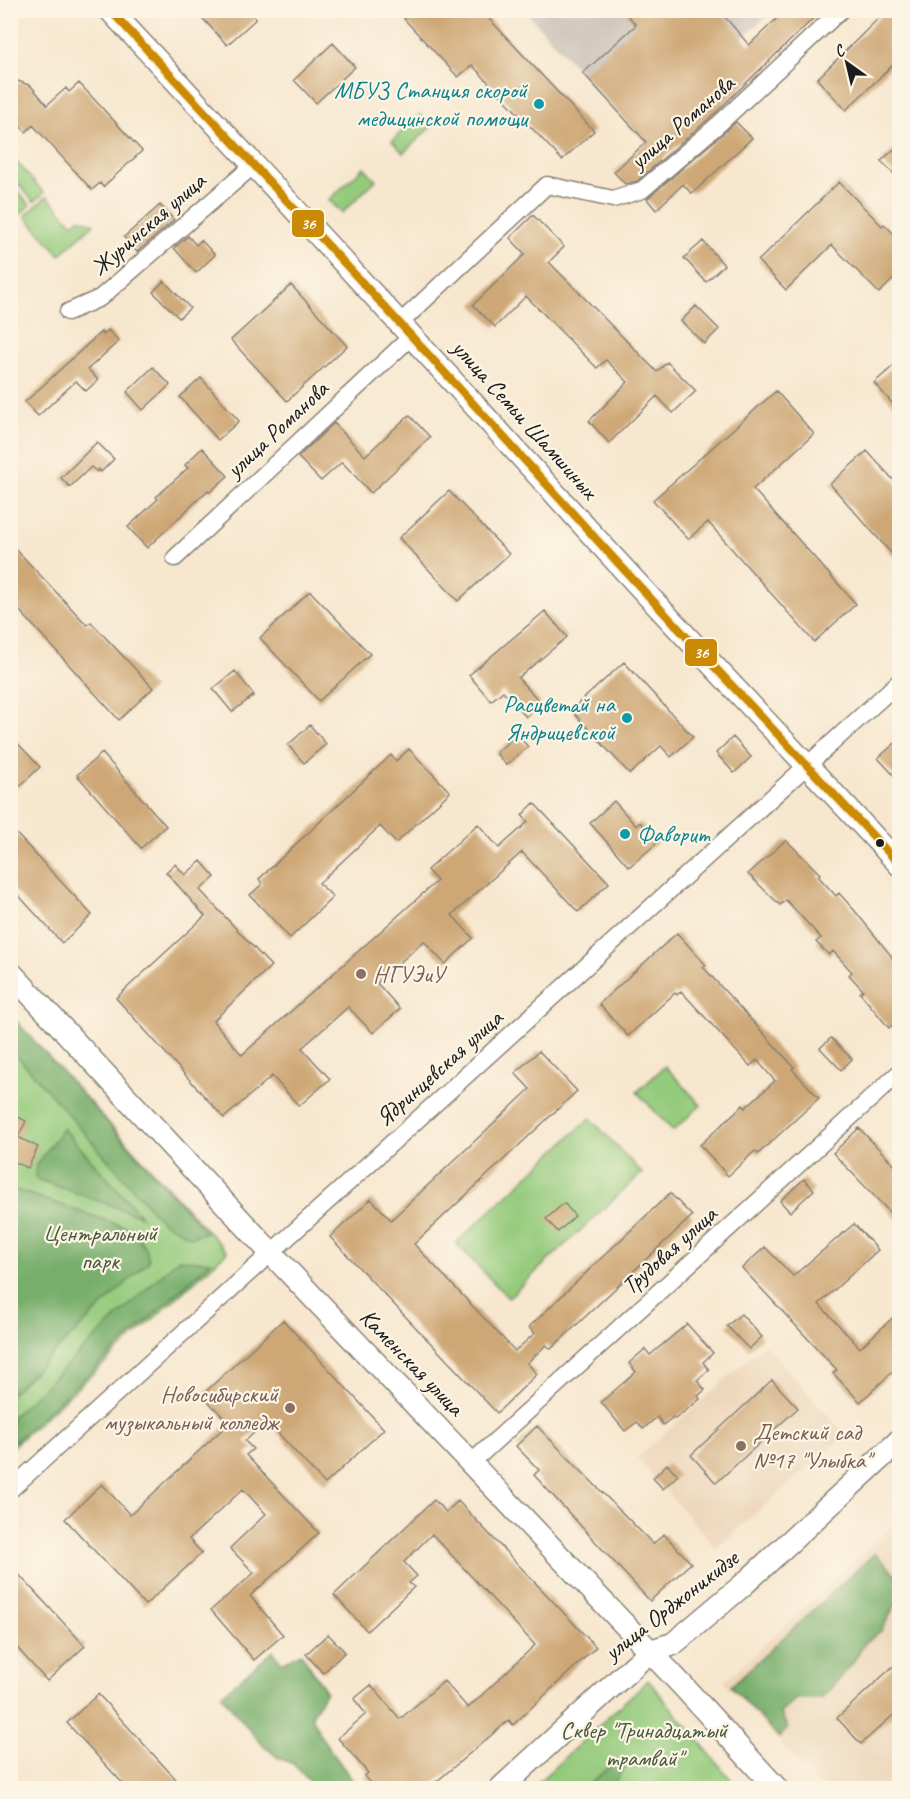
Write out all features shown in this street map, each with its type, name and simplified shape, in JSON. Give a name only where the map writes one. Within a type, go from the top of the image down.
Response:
[{"type":"street","name":"улица Семьи Шамшиных","points":[[110,10],[255,164],[597,540],[900,865]]},
{"type":"street","name":"улица Романова","points":[[175,558],[407,329],[547,184],[613,199],[642,190],[720,123],[841,10]]},
{"type":"street","name":"Журинская улица","points":[[68,312],[100,298],[255,164]]},
{"type":"street","name":"Ядринцевская улица","points":[[10,1490],[900,681]]},
{"type":"street","name":"Каменская улица","points":[[10,972],[271,1253],[650,1651],[776,1788]]},
{"type":"street","name":"Трудовая улица","points":[[471,1463],[900,1072]]},
{"type":"street","name":"улица Орджоникидзе","points":[[501,1788],[650,1651],[673,1644],[743,1585],[900,1440]]},
{"type":"shaded area","points":[[525,11],[772,11],[637,134]]},
{"type":"shaded area","name":"Детский сад №17 \"Улыбка\"","points":[[765,1344],[845,1435],[716,1548],[637,1458]]},
{"type":"shaded area","points":[[899,1520],[899,1788],[822,1788],[724,1682]]},
{"type":"green space","points":[[420,114],[432,126],[403,153],[392,141]]},
{"type":"green space","points":[[11,156],[44,193],[34,202],[11,176]]},
{"type":"green space","points":[[364,167],[376,180],[342,213],[329,200]]},
{"type":"green space","points":[[11,184],[30,205],[12,222],[10,220]]},
{"type":"green space","points":[[47,196],[73,224],[80,218],[94,224],[60,255],[25,216]]},
{"type":"green space","name":"Центральный парк","points":[[10,1015],[227,1252],[11,1448],[10,1448]]},
{"type":"green space","points":[[11,1015],[206,1232],[191,1237],[162,1222],[11,1049]]},
{"type":"green space","points":[[665,1066],[701,1105],[673,1131],[637,1092]]},
{"type":"green space","points":[[590,1118],[642,1173],[508,1298],[456,1243]]},
{"type":"green space","points":[[63,1128],[141,1216],[36,1179],[36,1166]]},
{"type":"green space","points":[[11,1188],[131,1229],[146,1248],[149,1261],[11,1394]]},
{"type":"green space","points":[[178,1259],[211,1262],[14,1442],[11,1435],[11,1418]]},
{"type":"green space","points":[[875,1553],[899,1578],[899,1599],[881,1631],[865,1643],[852,1664],[821,1699],[796,1699],[780,1713],[788,1728],[779,1738],[731,1686]]},
{"type":"green space","points":[[273,1651],[282,1663],[301,1653],[326,1691],[312,1715],[319,1734],[358,1788],[316,1788],[293,1764],[277,1757],[259,1741],[221,1695]]},
{"type":"green space","name":"Сквер \"Тринадцатый трамвай\"","points":[[648,1680],[738,1788],[532,1788]]},
{"type":"green space","points":[[622,1760],[625,1766],[611,1788],[585,1788],[616,1761]]},
{"type":"building","points":[[195,10],[249,10],[256,19],[227,45]]},
{"type":"building","name":"МБУЗ Станция скорой медицинской помощи","points":[[413,10],[481,10],[594,131],[562,160],[472,65],[458,77],[404,19]]},
{"type":"building","points":[[623,10],[719,10],[749,45],[786,10],[822,10],[713,115],[637,181],[625,184],[614,172],[646,142],[583,73],[636,25]]},
{"type":"building","points":[[887,10],[900,10],[900,58],[846,110],[817,79]]},
{"type":"building","points":[[333,43],[355,67],[316,103],[294,80]]},
{"type":"building","points":[[10,78],[31,86],[47,105],[66,88],[69,92],[79,83],[142,151],[103,187],[100,183],[92,190],[33,125],[26,132],[10,116]]},
{"type":"building","points":[[736,122],[752,138],[695,191],[691,193],[683,184],[656,210],[647,199]]},
{"type":"building","points":[[900,144],[900,180],[881,161]]},
{"type":"building","points":[[839,182],[882,226],[884,224],[900,240],[900,273],[879,293],[832,245],[786,290],[758,261]]},
{"type":"building","points":[[160,205],[174,220],[137,252],[124,237]]},
{"type":"building","points":[[533,215],[564,247],[549,262],[657,372],[667,362],[696,391],[673,413],[657,396],[609,443],[589,421],[628,382],[606,360],[597,368],[526,296],[495,327],[473,305],[525,254],[510,238]]},
{"type":"building","points":[[188,236],[196,245],[201,240],[215,255],[196,273],[174,248]]},
{"type":"building","points":[[703,241],[724,265],[706,282],[684,258]]},
{"type":"building","points":[[164,281],[190,308],[179,318],[153,292]]},
{"type":"building","points":[[291,285],[347,346],[287,401],[231,340]]},
{"type":"building","points":[[696,306],[719,329],[704,344],[681,321]]},
{"type":"building","points":[[108,330],[119,341],[88,369],[98,380],[86,391],[76,381],[38,416],[25,402],[101,332],[103,335]]},
{"type":"building","points":[[900,360],[900,412],[874,383]]},
{"type":"building","points":[[153,367],[170,385],[143,410],[127,392]]},
{"type":"building","points":[[201,378],[239,421],[218,440],[180,397]]},
{"type":"building","points":[[776,391],[814,434],[753,489],[856,604],[814,642],[708,522],[688,539],[653,500]]},
{"type":"building","points":[[409,415],[430,437],[371,493],[342,462],[321,481],[298,457],[334,423],[365,456]]},
{"type":"building","points":[[97,442],[114,459],[101,472],[91,467],[70,487],[61,478]]},
{"type":"building","points":[[202,448],[228,476],[210,492],[208,490],[147,548],[128,527],[188,468],[185,465]]},
{"type":"building","points":[[867,451],[900,487],[900,563],[830,484]]},
{"type":"building","points":[[449,491],[509,554],[458,601],[399,538]]},
{"type":"building","points":[[10,543],[87,625],[91,622],[153,688],[119,720],[10,600]]},
{"type":"building","points":[[310,591],[370,654],[319,701],[260,638]]},
{"type":"building","points":[[545,611],[567,637],[518,678],[541,703],[526,717],[503,691],[491,701],[469,675]]},
{"type":"building","name":"Расцветай на Яндрицевской","points":[[624,662],[693,737],[671,757],[661,746],[630,774],[571,710]]},
{"type":"building","points":[[235,671],[254,695],[232,712],[213,689]]},
{"type":"building","points":[[310,725],[326,744],[304,763],[288,745]]},
{"type":"building","points":[[517,734],[528,747],[506,765],[496,753]]},
{"type":"building","points":[[10,735],[40,767],[18,788],[10,780]]},
{"type":"building","points":[[733,737],[751,757],[734,773],[716,753]]},
{"type":"building","points":[[900,739],[900,782],[878,758]]},
{"type":"building","points":[[409,749],[450,792],[396,843],[380,826],[319,883],[333,897],[290,938],[250,895],[262,884],[259,879],[391,755],[396,761]]},
{"type":"building","points":[[102,753],[166,826],[141,848],[77,775]]},
{"type":"building","name":"Фаворит","points":[[614,801],[636,826],[640,822],[658,842],[629,867],[590,823]]},
{"type":"building","name":"НГУЭиУ","points":[[534,803],[609,883],[578,912],[522,852],[452,915],[473,938],[445,964],[424,941],[377,983],[400,1009],[373,1033],[348,1007],[302,1048],[330,1079],[299,1106],[272,1076],[224,1118],[116,998],[205,916],[166,872],[175,864],[185,875],[201,861],[215,877],[200,890],[271,966],[213,1021],[242,1055],[437,881],[427,870],[478,824],[499,848],[528,822],[522,815]]},
{"type":"building","points":[[10,827],[92,915],[62,943],[10,886]]},
{"type":"building","points":[[786,840],[820,874],[818,876],[836,896],[839,893],[893,958],[900,953],[900,1018],[889,1028],[860,993],[863,990],[849,975],[852,972],[833,951],[829,955],[816,942],[821,938],[786,900],[780,905],[748,874]]},
{"type":"building","points":[[677,933],[706,965],[703,967],[794,1067],[792,1069],[819,1098],[758,1154],[755,1151],[728,1176],[700,1145],[743,1105],[745,1108],[775,1081],[757,1060],[750,1066],[681,991],[677,995],[675,993],[628,1036],[599,1004]]},
{"type":"building","points":[[831,1038],[852,1059],[841,1070],[820,1048]]},
{"type":"building","points":[[539,1051],[577,1091],[414,1244],[515,1351],[535,1333],[529,1327],[670,1193],[692,1216],[551,1349],[546,1345],[527,1363],[537,1374],[497,1413],[330,1237],[371,1199],[391,1220],[530,1089],[515,1073]]},
{"type":"building","points":[[10,1113],[26,1121],[18,1137],[38,1147],[28,1168],[10,1160]]},
{"type":"building","points":[[859,1128],[900,1171],[900,1223],[833,1153]]},
{"type":"building","points":[[804,1179],[814,1190],[790,1212],[780,1201]]},
{"type":"building","points":[[564,1203],[575,1216],[558,1232],[546,1219]]},
{"type":"building","points":[[854,1224],[878,1250],[819,1304],[860,1348],[900,1311],[900,1365],[860,1402],[833,1373],[837,1370],[742,1268],[765,1247],[793,1276]]},
{"type":"building","points":[[741,1314],[762,1337],[749,1349],[727,1326]]},
{"type":"building","points":[[283,1320],[384,1429],[325,1484],[267,1421],[245,1441],[253,1449],[246,1455],[319,1533],[250,1596],[283,1635],[254,1660],[211,1610],[254,1573],[230,1548],[266,1514],[243,1489],[189,1539],[202,1553],[145,1605],[65,1519],[102,1484],[130,1515],[229,1423],[202,1395]]},
{"type":"building","points":[[687,1324],[713,1353],[703,1362],[709,1370],[697,1380],[705,1390],[698,1396],[700,1399],[675,1419],[673,1417],[663,1425],[657,1417],[643,1429],[637,1422],[625,1431],[601,1402],[636,1372],[629,1363],[645,1349],[650,1355]]},
{"type":"building","points":[[772,1380],[798,1408],[716,1483],[691,1455]]},
{"type":"building","points":[[537,1426],[653,1544],[664,1534],[691,1563],[650,1601],[534,1475],[539,1470],[516,1446]]},
{"type":"building","points":[[667,1464],[678,1475],[663,1489],[653,1478]]},
{"type":"building","points":[[434,1500],[446,1512],[458,1501],[596,1647],[513,1725],[509,1720],[429,1788],[374,1788],[364,1776],[368,1773],[338,1738],[366,1714],[354,1699],[371,1685],[400,1719],[444,1681],[468,1708],[535,1645],[432,1534],[404,1562],[417,1576],[409,1583],[414,1587],[367,1631],[334,1595]]},
{"type":"building","points":[[10,1565],[85,1646],[47,1681],[10,1640]]},
{"type":"building","points":[[328,1634],[345,1652],[323,1673],[306,1654]]},
{"type":"building","points":[[900,1660],[900,1709],[861,1744],[837,1718]]},
{"type":"building","points":[[98,1694],[184,1788],[127,1788],[67,1723]]},
{"type":"transit line","name":"36","points":[[110,10],[355,274],[634,581],[900,865]]},
{"type":"place","name":"МБУЗ Станция скорой медицинской помощи","points":[[539,104]]},
{"type":"place","name":"Расцветай на Яндрицевской","points":[[627,718]]},
{"type":"place","name":"Фаворит","points":[[625,834]]},
{"type":"place","name":"НГУЭиУ","points":[[361,974]]},
{"type":"place","name":"Новосибирский музыкальный колледж","points":[[290,1408]]},
{"type":"place","name":"Детский сад №17 \"Улыбка\"","points":[[741,1446]]}]
